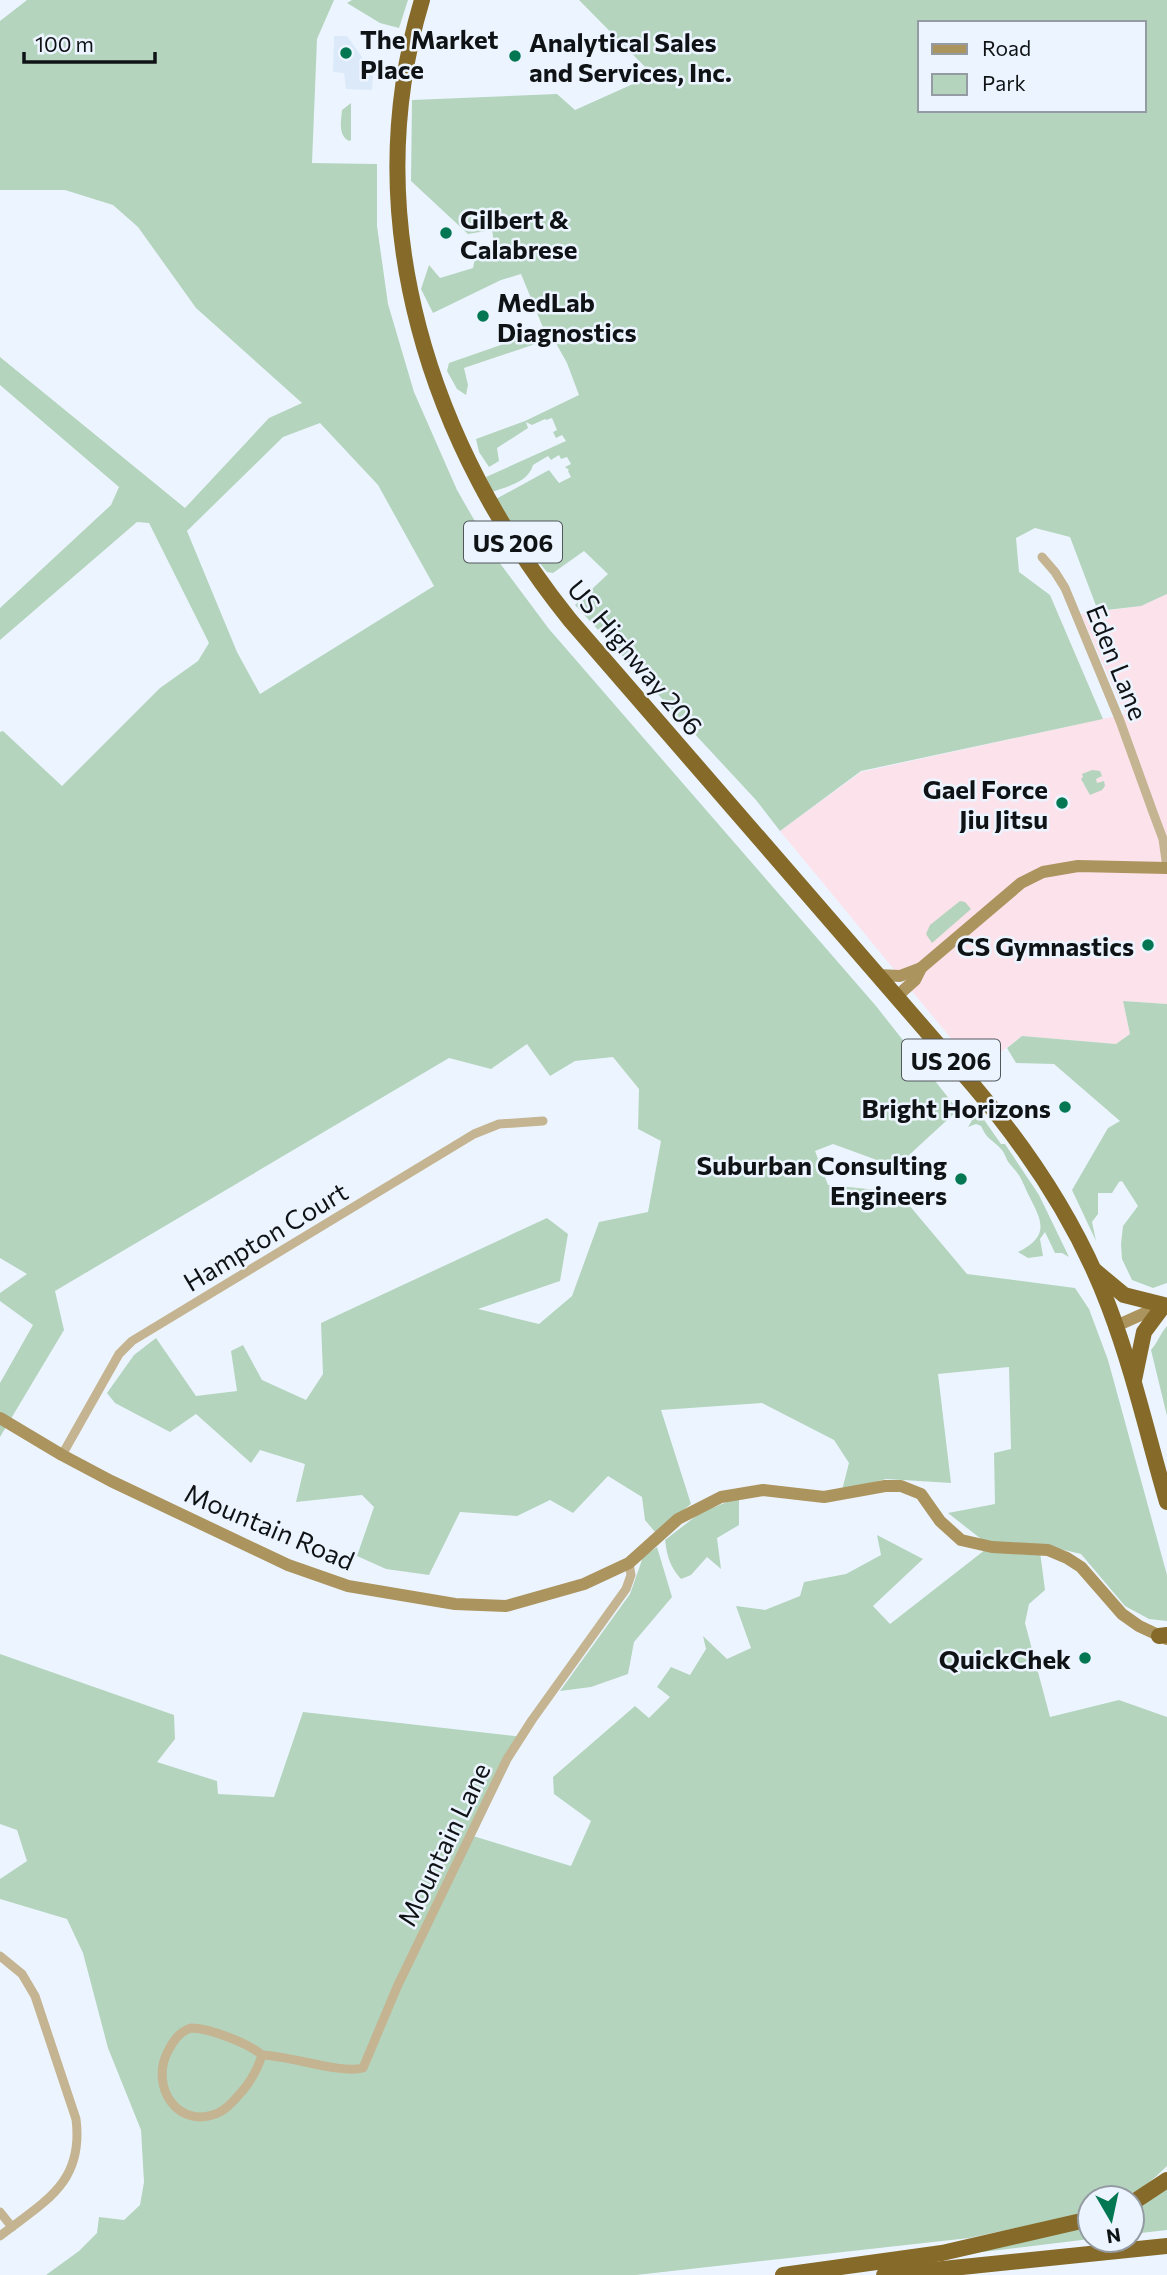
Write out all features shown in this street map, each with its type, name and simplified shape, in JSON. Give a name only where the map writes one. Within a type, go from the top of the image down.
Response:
[{"type":"highway","name":"US Highway 206","points":[[422,0],[409,48],[400,109],[396,149],[398,209],[408,279],[424,346],[439,393],[470,464],[512,541],[558,605],[877,975]]},
{"type":"highway","name":"US 206","points":[[877,975],[990,1105],[1030,1156],[1062,1209],[1093,1269],[1116,1326],[1167,1502]]},
{"type":"highway","points":[[1093,1269],[1125,1295],[1166,1304],[1144,1332],[1133,1383]]},
{"type":"highway","points":[[1146,2194],[1167,2180]]},
{"type":"highway","points":[[783,2275],[942,2253],[1076,2222]]},
{"type":"highway","points":[[884,2275],[1167,2246]]},
{"type":"street","name":"Eden Lane","points":[[1042,557],[1065,588],[1115,709],[1163,839],[1167,868]]},
{"type":"street","points":[[877,975],[900,976],[921,968],[1005,895],[1036,875],[1072,866],[1167,868]]},
{"type":"street","points":[[896,997],[915,980],[921,968]]},
{"type":"street","name":"Hampton Court","points":[[62,1455],[119,1354],[132,1341],[474,1134],[499,1124],[543,1121]]},
{"type":"street","points":[[1116,1326],[1166,1304]]},
{"type":"street","name":"Mountain Road","points":[[0,1418],[62,1455],[288,1565],[348,1586],[410,1598],[467,1605],[506,1606],[584,1584],[629,1563],[678,1520],[721,1497],[763,1490],[824,1497],[885,1486],[901,1486],[921,1494],[940,1521],[961,1540],[992,1547],[1040,1549],[1068,1558],[1081,1567],[1122,1614],[1164,1637]]},
{"type":"street","name":"Mountain Lane","points":[[262,2055],[300,2059],[353,2071],[363,2068],[397,1987],[507,1759],[626,1589],[631,1575],[629,1563]]},
{"type":"street","points":[[0,1956],[22,1974],[35,1996],[76,2119],[78,2137],[75,2160],[59,2189],[0,2236]]},
{"type":"street","points":[[195,2028],[232,2039],[262,2055],[254,2074],[240,2094],[226,2109],[213,2115],[199,2117],[184,2113],[165,2093],[161,2075],[163,2064],[177,2037],[187,2029],[195,2028]]},
{"type":"street","points":[[0,2212],[12,2227]]},
{"type":"shaded area","name":"The Market Place","points":[[334,36],[347,36],[371,70],[372,90],[346,89],[344,73],[333,72]]},
{"type":"shaded area","points":[[1167,594],[1167,1004],[1123,1001],[1130,1034],[1116,1044],[1022,1036],[977,1070],[780,831],[861,772],[1125,714],[1081,614],[1141,606]]},
{"type":"green space","points":[[27,0],[334,0],[317,39],[312,163],[377,164],[377,226],[388,304],[414,392],[457,490],[496,558],[549,629],[876,1006],[958,1110],[896,1167],[833,1144],[815,1151],[828,1185],[898,1192],[967,1274],[1075,1288],[1089,1309],[1108,1360],[1167,1575],[1167,1621],[1149,1619],[1125,1606],[1081,1554],[1039,1544],[1045,1590],[1029,1604],[1025,1623],[1050,1717],[1119,1700],[1167,1717],[1167,2166],[1146,2184],[1076,2184],[1076,2215],[969,2238],[636,2275],[46,2275],[79,2251],[97,2233],[99,2217],[124,2220],[140,2205],[144,2182],[141,2130],[108,2048],[83,1953],[67,1919],[0,1899],[0,1879],[27,1861],[17,1830],[0,1824],[0,1654],[174,1715],[175,1739],[157,1762],[217,1781],[218,1794],[274,1797],[303,1712],[523,1737],[473,1836],[571,1866],[591,1821],[554,1794],[553,1777],[635,1706],[649,1718],[670,1697],[657,1687],[671,1667],[690,1675],[706,1649],[703,1636],[727,1659],[751,1648],[736,1606],[765,1610],[800,1596],[804,1582],[846,1574],[881,1555],[877,1535],[923,1559],[873,1606],[890,1624],[990,1546],[948,1513],[995,1504],[994,1453],[1011,1449],[1009,1367],[938,1374],[951,1483],[886,1479],[842,1490],[849,1463],[834,1440],[762,1403],[661,1410],[691,1504],[655,1532],[645,1520],[642,1497],[608,1476],[573,1513],[550,1500],[517,1516],[460,1512],[429,1575],[386,1569],[357,1556],[374,1507],[362,1495],[296,1502],[305,1464],[260,1450],[251,1463],[196,1414],[170,1432],[115,1403],[107,1393],[134,1355],[156,1338],[196,1396],[237,1391],[231,1351],[243,1345],[262,1380],[306,1400],[323,1374],[321,1323],[547,1218],[568,1234],[560,1281],[478,1309],[539,1324],[572,1296],[599,1222],[648,1212],[661,1141],[638,1129],[639,1089],[613,1057],[575,1061],[550,1076],[527,1044],[491,1069],[449,1058],[55,1291],[64,1330],[0,1437],[0,1383],[33,1325],[0,1301],[0,1293],[27,1274],[0,1258],[0,732],[3,731],[62,786],[160,688],[198,661],[209,643],[149,523],[137,522],[0,640],[0,608],[111,505],[119,487],[0,385],[0,357],[185,508],[269,418],[302,403],[196,308],[138,227],[113,205],[65,190],[0,190],[0,21]],"holes":[[[320,423],[378,485],[434,586],[260,694],[237,652],[187,531],[283,437]]]},
{"type":"green space","points":[[352,0],[408,0],[399,28],[380,23],[347,3]]},
{"type":"green space","points":[[579,0],[1167,0],[1167,594],[1141,606],[1098,611],[1070,537],[1035,528],[1016,538],[1019,572],[1050,595],[1103,719],[861,771],[780,831],[756,800],[575,605],[608,574],[584,551],[553,573],[547,572],[506,521],[496,499],[549,470],[559,483],[571,477],[565,467],[571,464],[567,457],[561,459],[559,455],[551,460],[548,456],[533,465],[522,480],[492,492],[486,477],[566,441],[562,435],[556,438],[553,432],[557,430],[552,418],[532,425],[526,422],[528,428],[497,448],[499,461],[489,467],[479,452],[476,439],[525,421],[579,395],[567,363],[553,338],[464,368],[468,385],[466,395],[457,389],[447,371],[449,363],[544,330],[521,274],[501,280],[433,313],[421,289],[429,265],[440,278],[473,268],[475,258],[494,242],[492,230],[468,234],[411,181],[412,100],[557,94],[575,110],[653,75]]},
{"type":"green space","points":[[351,103],[349,141],[343,135],[341,124],[342,110]]},
{"type":"green space","points":[[1092,770],[1100,771],[1102,776],[1096,779],[1097,783],[1104,781],[1105,786],[1090,795],[1081,779],[1082,774]]},
{"type":"green space","points":[[960,901],[965,902],[971,909],[932,943],[926,934],[930,925]]},
{"type":"green space","points":[[1123,1001],[1167,1004],[1167,1283],[1153,1288],[1132,1280],[1122,1259],[1123,1226],[1138,1206],[1122,1181],[1112,1193],[1098,1193],[1098,1214],[1092,1222],[1096,1241],[1072,1190],[1108,1128],[1120,1121],[1054,1064],[1016,1063],[1007,1048],[1022,1036],[1116,1044],[1130,1034]]},
{"type":"green space","points":[[980,1114],[1001,1144],[1005,1144],[1039,1195],[1069,1257],[1055,1253],[1045,1232],[1040,1239],[1043,1256],[1028,1258],[1018,1252],[1037,1238],[1040,1230],[1038,1214],[1020,1178],[1002,1151],[981,1126],[976,1124],[968,1127],[974,1117]]},
{"type":"green space","points":[[1167,1326],[1167,1416],[1151,1350]]},
{"type":"green space","points":[[739,1497],[739,1525],[717,1538],[721,1569],[707,1557],[691,1575],[681,1579],[670,1561],[665,1540],[700,1513]]},
{"type":"green space","points":[[657,1547],[672,1597],[634,1642],[628,1674],[591,1687],[560,1691],[630,1594],[643,1557]]},
{"type":"green space","points":[[1167,2185],[1167,2230],[1146,2232],[1146,2199]]},
{"type":"green space","points":[[1076,2227],[1076,2241],[949,2256]]},
{"type":"place","name":"The Market Place","points":[[346,53]]},
{"type":"place","name":"Analytical Sales and Services, Inc.","points":[[515,56]]},
{"type":"place","name":"Gilbert & Calabrese","points":[[446,233]]},
{"type":"place","name":"MedLab Diagnostics","points":[[483,316]]},
{"type":"place","name":"Gael Force Jiu Jitsu","points":[[1062,803]]},
{"type":"place","name":"CS Gymnastics","points":[[1148,945]]},
{"type":"place","name":"Bright Horizons","points":[[1065,1107]]},
{"type":"place","name":"Suburban Consulting Engineers","points":[[961,1179]]},
{"type":"place","name":"QuickChek","points":[[1085,1658]]}]
